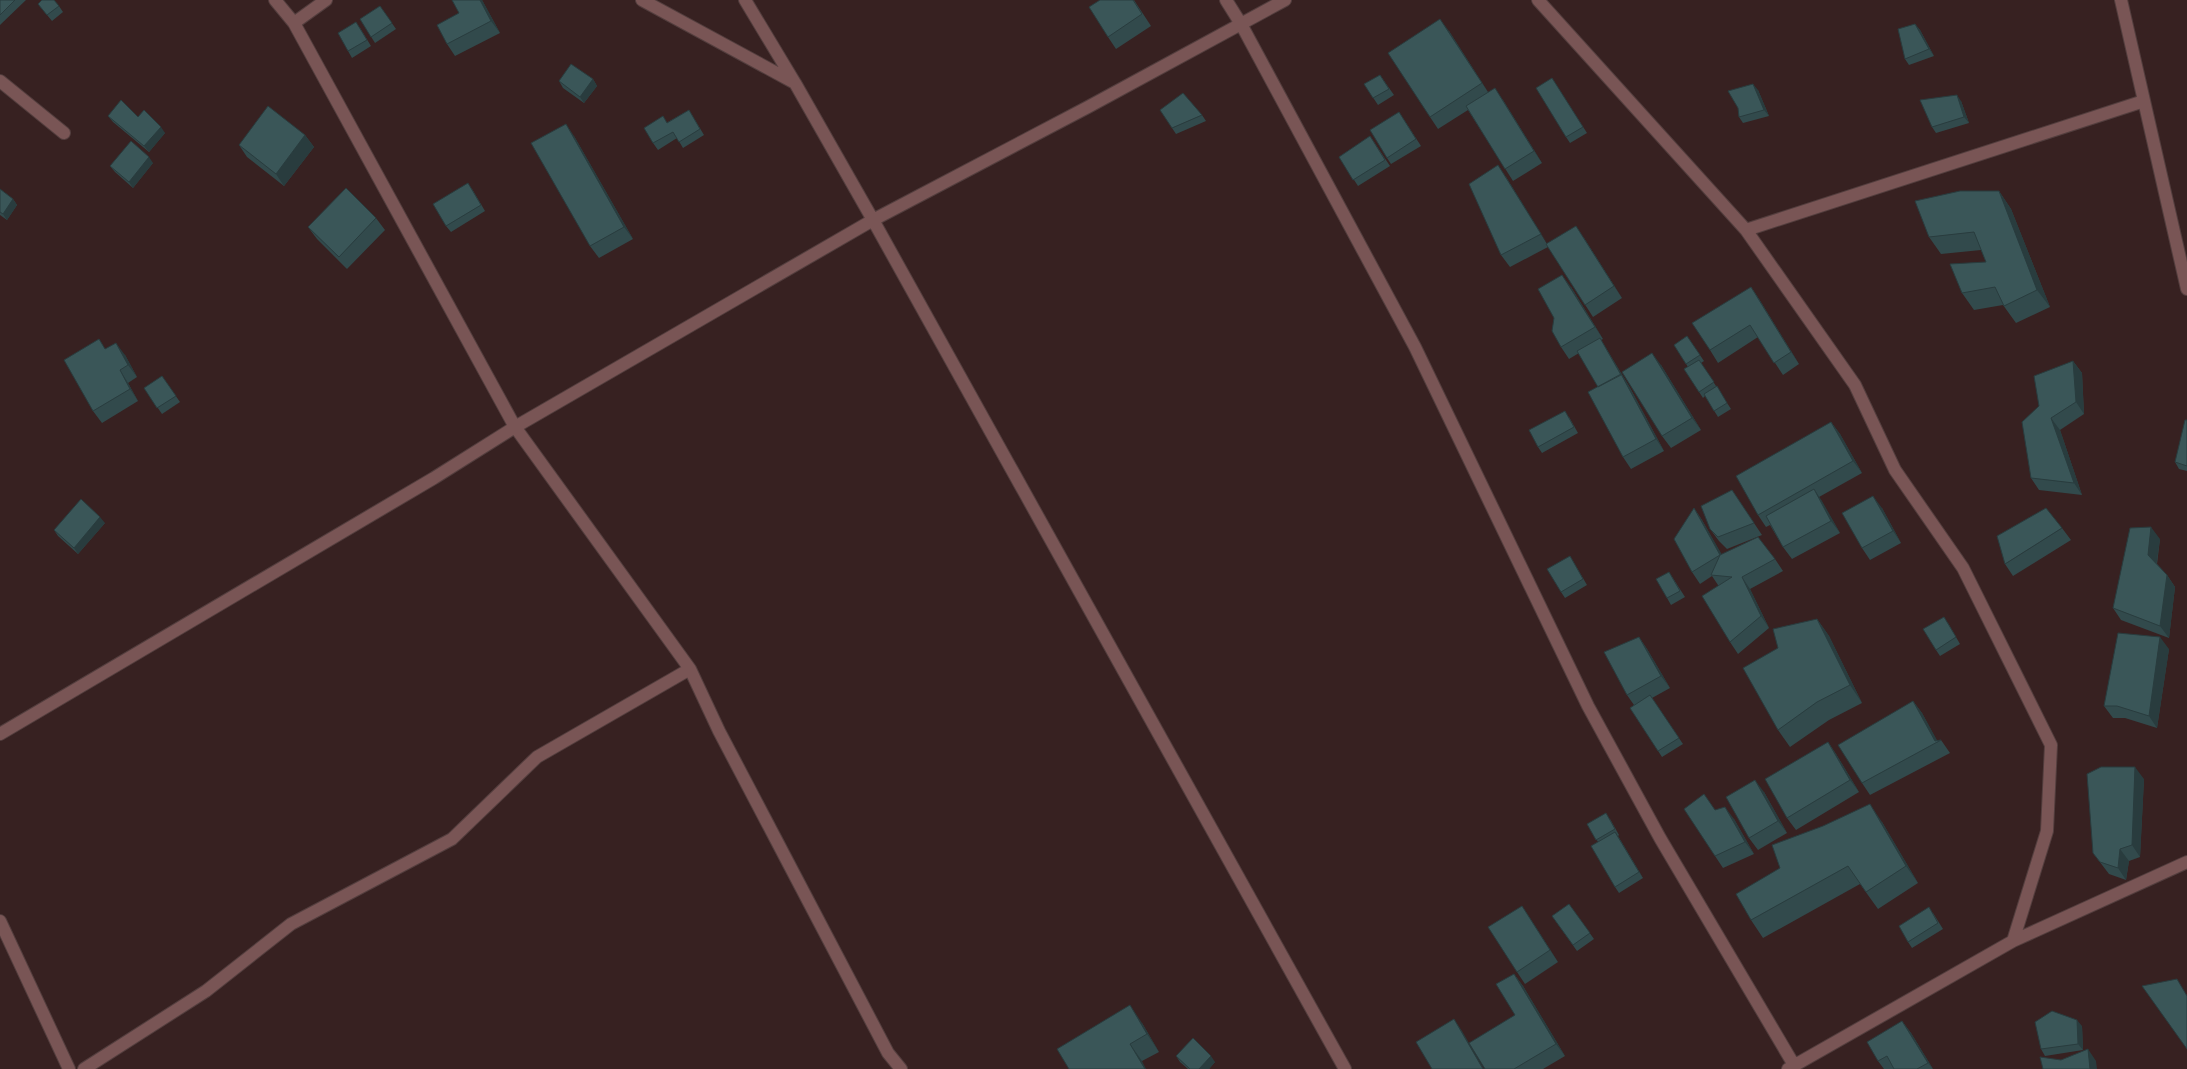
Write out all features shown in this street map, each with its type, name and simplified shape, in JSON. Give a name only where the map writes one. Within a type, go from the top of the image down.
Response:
[{"type":"street","points":[[275,0],[294,23],[515,428],[690,669],[719,731],[888,1053],[901,1069]]},
{"type":"street","points":[[294,23],[326,0]]},
{"type":"street","points":[[642,0],[795,83]]},
{"type":"street","points":[[745,0],[873,220],[1345,1069]]},
{"type":"street","points":[[1226,0],[1241,24],[1415,347],[1588,706],[1660,838],[1791,1067],[2013,941],[2187,862]]},
{"type":"street","points":[[0,734],[434,478],[515,428],[873,220],[1096,103],[1285,0]]},
{"type":"street","points":[[1538,0],[1746,230],[1855,385],[1895,470],[1963,568],[2051,745],[2047,831],[2013,941]]},
{"type":"street","points":[[2121,0],[2187,289]]},
{"type":"street","points":[[0,81],[64,132]]},
{"type":"street","points":[[1746,230],[2144,101]]},
{"type":"street","points":[[84,1069],[206,991],[292,924],[452,839],[537,757],[690,669]]},
{"type":"street","points":[[0,921],[69,1069]]},
{"type":"building","points":[[0,0],[15,0],[0,15]]},
{"type":"building","points":[[42,0],[54,0],[59,6],[47,15],[38,4]]},
{"type":"building","points":[[452,0],[480,0],[491,21],[447,44],[437,25],[459,13]]},
{"type":"building","points":[[1100,0],[1133,0],[1142,14],[1108,37],[1089,7]]},
{"type":"building","points":[[380,6],[392,23],[371,37],[360,19]]},
{"type":"building","points":[[1440,19],[1482,83],[1430,117],[1388,53]]},
{"type":"building","points":[[356,22],[367,40],[348,51],[338,33]]},
{"type":"building","points":[[1915,24],[1929,49],[1905,59],[1898,29]]},
{"type":"building","points":[[571,64],[593,79],[580,97],[559,81]]},
{"type":"building","points":[[1380,75],[1389,89],[1373,98],[1364,84]]},
{"type":"building","points":[[1552,78],[1583,127],[1566,137],[1536,88]]},
{"type":"building","points":[[1753,84],[1764,110],[1739,117],[1738,108],[1728,91]]},
{"type":"building","points":[[1495,88],[1534,151],[1505,169],[1466,106]]},
{"type":"building","points":[[1183,93],[1202,115],[1172,128],[1160,110]]},
{"type":"building","points":[[1957,95],[1964,117],[1932,127],[1920,100]]},
{"type":"building","points":[[121,100],[138,117],[144,110],[161,127],[144,146],[108,116]]},
{"type":"building","points":[[268,106],[305,135],[276,174],[239,145]]},
{"type":"building","points":[[689,110],[700,129],[679,142],[673,132],[653,143],[644,128],[663,116],[667,123]]},
{"type":"building","points":[[1399,112],[1416,139],[1387,158],[1370,130]]},
{"type":"building","points":[[566,124],[624,227],[590,246],[531,143]]},
{"type":"building","points":[[1370,136],[1385,160],[1353,180],[1339,157]]},
{"type":"building","points":[[131,141],[149,157],[129,182],[110,166]]},
{"type":"building","points":[[1498,165],[1541,234],[1501,255],[1469,184]]},
{"type":"building","points":[[468,183],[481,205],[446,226],[433,204]]},
{"type":"building","points":[[346,188],[376,218],[339,257],[308,227]]},
{"type":"building","points":[[0,189],[13,199],[3,214],[0,212]]},
{"type":"building","points":[[1960,191],[1999,191],[2037,290],[2004,306],[1995,287],[1962,293],[1950,264],[1986,262],[1974,232],[1929,237],[1915,201]]},
{"type":"building","points":[[1576,226],[1614,286],[1585,305],[1546,244]]},
{"type":"building","points":[[1562,275],[1595,327],[1561,347],[1552,331],[1554,318],[1538,289]]},
{"type":"building","points":[[1751,287],[1791,352],[1774,363],[1750,325],[1710,350],[1692,323]]},
{"type":"building","points":[[1687,336],[1700,355],[1686,364],[1674,345]]},
{"type":"building","points":[[1600,338],[1621,375],[1598,387],[1577,351]]},
{"type":"building","points":[[99,339],[105,349],[116,343],[128,365],[120,370],[130,389],[93,411],[64,360]]},
{"type":"building","points":[[1652,353],[1692,418],[1662,436],[1622,372]]},
{"type":"building","points":[[1699,360],[1714,382],[1699,392],[1684,369]]},
{"type":"building","points":[[2073,361],[2076,402],[2051,418],[2074,483],[2031,478],[2022,422],[2039,406],[2034,376]]},
{"type":"building","points":[[1621,374],[1656,439],[1623,457],[1588,392]]},
{"type":"building","points":[[162,376],[176,396],[157,408],[144,388]]},
{"type":"building","points":[[1717,386],[1727,403],[1714,411],[1704,394]]},
{"type":"building","points":[[1565,411],[1574,427],[1538,447],[1529,430]]},
{"type":"building","points":[[2185,420],[2187,420],[2187,466],[2175,462]]},
{"type":"building","points":[[1831,422],[1853,461],[1758,515],[1736,476]]},
{"type":"building","points":[[1814,489],[1831,521],[1783,547],[1766,516]]},
{"type":"building","points":[[1732,490],[1754,523],[1718,537],[1710,529],[1701,506]]},
{"type":"building","points":[[1873,496],[1893,531],[1862,548],[1842,513]]},
{"type":"building","points":[[81,499],[100,517],[74,548],[54,530]]},
{"type":"building","points":[[1694,508],[1720,555],[1692,572],[1674,539]]},
{"type":"building","points":[[2046,508],[2062,528],[2005,564],[1997,536]]},
{"type":"building","points":[[2151,527],[2148,555],[2167,575],[2160,626],[2113,608],[2130,528]]},
{"type":"building","points":[[1758,537],[1775,559],[1742,577],[1761,616],[1730,642],[1702,596],[1732,577],[1711,575],[1720,555]]},
{"type":"building","points":[[1570,556],[1583,579],[1561,592],[1547,569]]},
{"type":"building","points":[[1669,572],[1680,591],[1667,598],[1656,579]]},
{"type":"building","points":[[1944,617],[1956,637],[1936,650],[1923,629]]},
{"type":"building","points":[[1817,619],[1850,685],[1817,702],[1778,730],[1743,668],[1778,648],[1773,629]]},
{"type":"building","points":[[2118,633],[2160,637],[2149,716],[2117,706],[2104,706]]},
{"type":"building","points":[[1639,637],[1661,676],[1627,695],[1604,652]]},
{"type":"building","points":[[1650,695],[1679,738],[1658,751],[1630,708]]},
{"type":"building","points":[[1913,701],[1935,741],[1941,740],[1862,783],[1838,745]]},
{"type":"building","points":[[1828,742],[1850,780],[1787,818],[1765,779]]},
{"type":"building","points":[[2101,767],[2135,767],[2132,845],[2120,849],[2118,868],[2100,862],[2093,853],[2087,774]]},
{"type":"building","points":[[1755,780],[1778,821],[1749,838],[1726,797]]},
{"type":"building","points":[[1704,794],[1715,810],[1725,807],[1745,842],[1715,856],[1684,809]]},
{"type":"building","points":[[1870,804],[1906,866],[1866,892],[1848,866],[1751,920],[1736,894],[1780,868],[1772,845],[1823,826]]},
{"type":"building","points":[[1606,813],[1615,829],[1596,840],[1587,824]]},
{"type":"building","points":[[1615,832],[1639,872],[1615,887],[1591,846]]},
{"type":"building","points":[[1569,904],[1590,933],[1573,945],[1552,916]]},
{"type":"building","points":[[1522,906],[1550,950],[1517,972],[1488,927]]},
{"type":"building","points":[[1929,907],[1938,923],[1908,942],[1899,926]]},
{"type":"building","points":[[1514,974],[1556,1044],[1514,1069],[1485,1069],[1469,1043],[1515,1015],[1496,984]]},
{"type":"building","points":[[2177,979],[2187,996],[2187,1049],[2142,986]]},
{"type":"building","points":[[1130,1005],[1147,1034],[1130,1044],[1145,1069],[1069,1069],[1057,1049]]},
{"type":"building","points":[[2052,1011],[2077,1020],[2078,1044],[2041,1049],[2035,1022]]},
{"type":"building","points":[[1454,1019],[1483,1069],[1432,1069],[1416,1042]]},
{"type":"building","points":[[1902,1021],[1928,1063],[1917,1069],[1894,1069],[1887,1056],[1878,1061],[1867,1042]]},
{"type":"building","points":[[1193,1038],[1211,1056],[1199,1069],[1190,1069],[1176,1056]]},
{"type":"building","points":[[2088,1049],[2090,1069],[2043,1069],[2040,1057],[2061,1060]]}]
